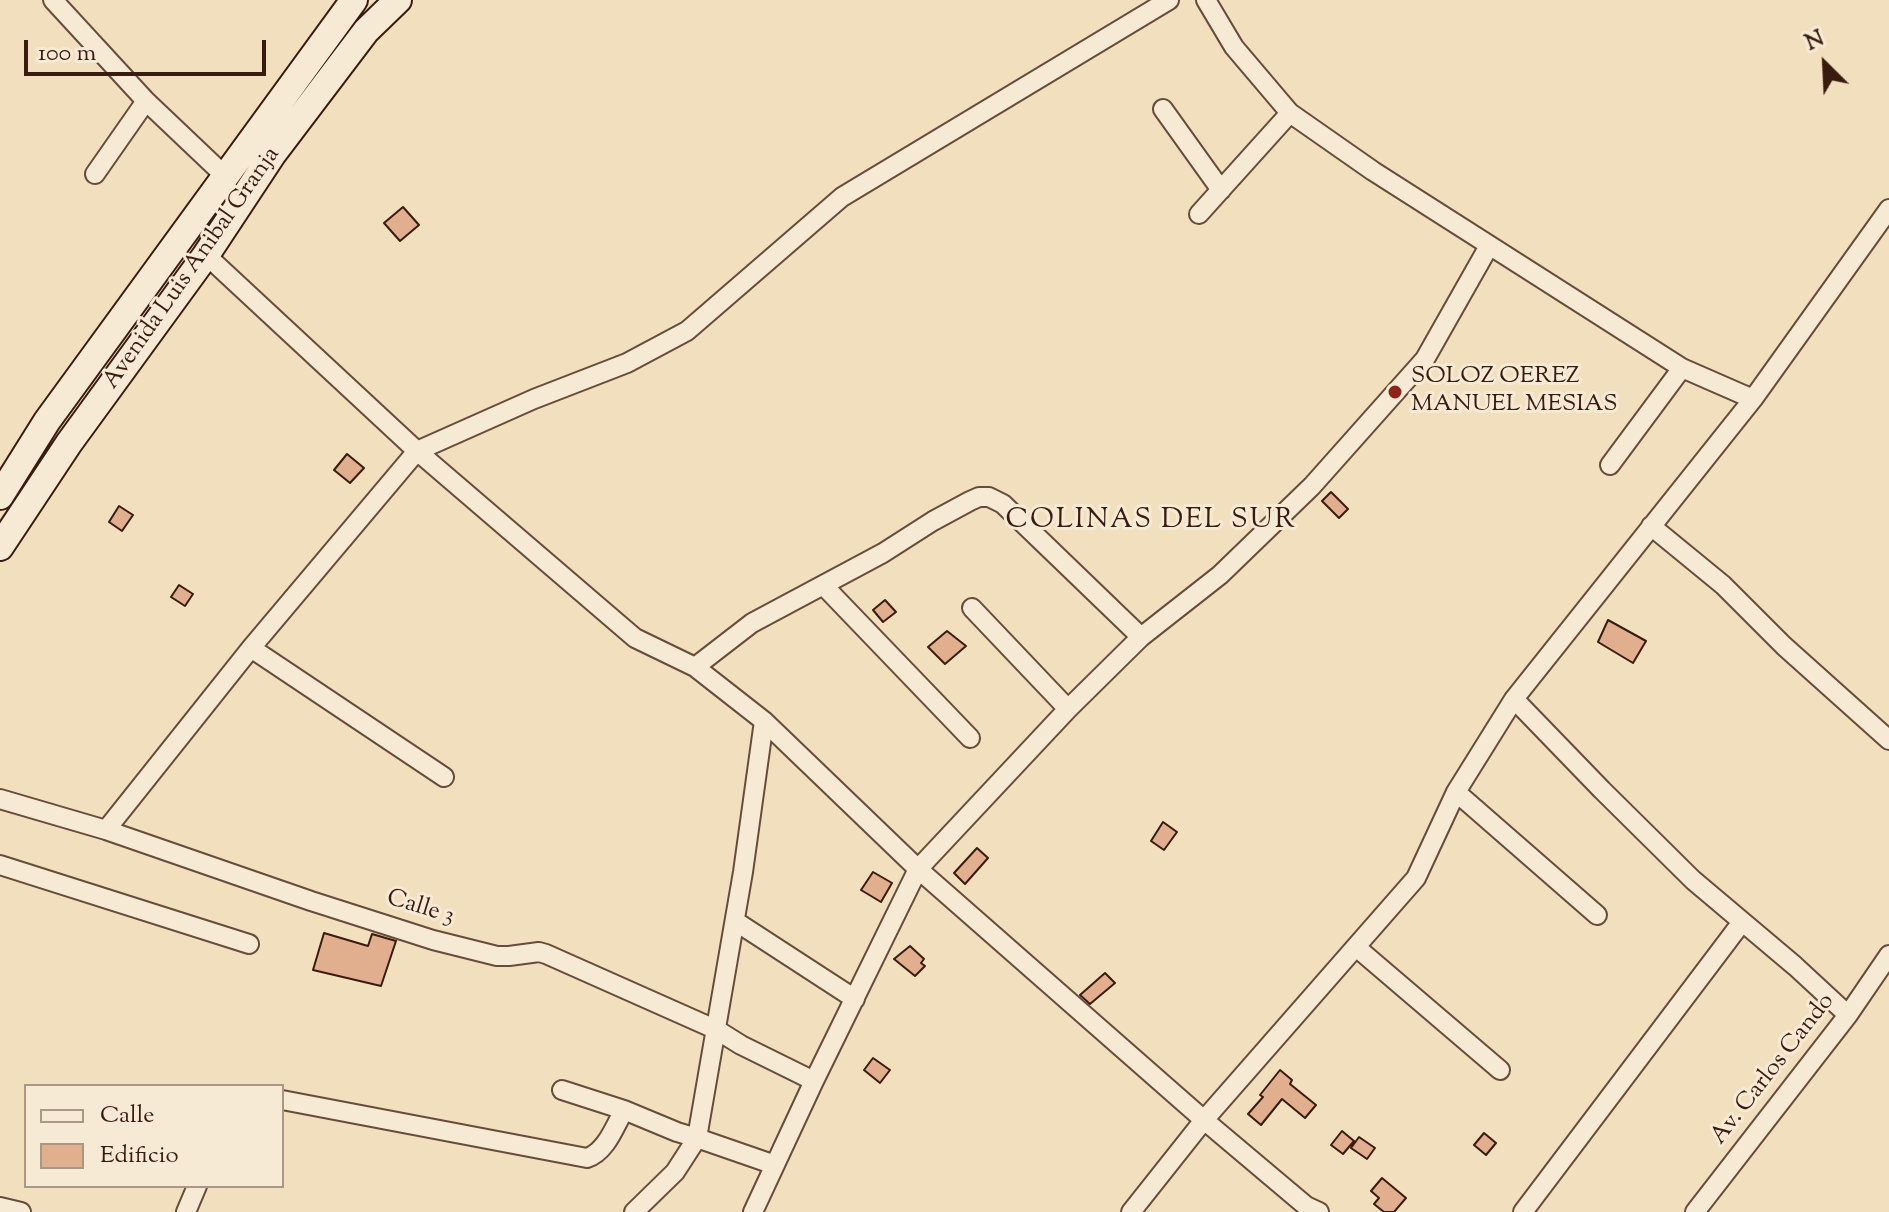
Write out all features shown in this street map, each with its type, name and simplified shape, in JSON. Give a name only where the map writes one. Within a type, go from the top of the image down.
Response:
[{"type":"main road","name":"Avenida Luis Anibal Granja","points":[[0,496],[47,421],[354,0]]},
{"type":"main road","name":"Avenida Luis Anibal Granja","points":[[0,547],[69,443],[206,255],[272,155],[366,31],[398,0]]},
{"type":"street","points":[[53,0],[146,101],[225,176]]},
{"type":"street","points":[[106,830],[251,648],[417,451],[534,399],[627,363],[687,331],[842,197],[1169,0]]},
{"type":"street","points":[[1206,0],[1234,47],[1290,113],[1373,171],[1682,368],[1753,399]]},
{"type":"street","points":[[95,174],[146,101]]},
{"type":"street","points":[[1163,109],[1221,190]]},
{"type":"street","points":[[1199,214],[1290,113]]},
{"type":"street","points":[[1131,1212],[1204,1120],[1416,878],[1456,792],[1514,699],[1753,399],[1889,209]]},
{"type":"street","points":[[753,1212],[918,869],[1068,709],[1141,637],[1220,575],[1301,496],[1425,359],[1489,246]]},
{"type":"street","points":[[206,255],[417,451],[635,638],[695,667],[764,721],[918,869],[1204,1120],[1306,1206],[1319,1212]]},
{"type":"street","points":[[1610,465],[1682,368]]},
{"type":"street","points":[[695,667],[752,623],[979,497],[989,497],[1003,504],[1141,637]]},
{"type":"street","points":[[1651,526],[1723,585],[1784,646],[1889,740]]},
{"type":"street","points":[[823,585],[970,738]]},
{"type":"street","points":[[972,608],[1068,709]]},
{"type":"street","points":[[251,648],[444,777]]},
{"type":"street","points":[[1514,699],[1693,880],[1848,1015]]},
{"type":"street","points":[[634,1212],[675,1172],[697,1138],[735,921],[764,721]]},
{"type":"street","points":[[1456,792],[1597,915]]},
{"type":"street","name":"Calle 3","points":[[0,799],[106,830],[433,940],[497,956],[546,954],[717,1030],[814,1081]]},
{"type":"street","points":[[0,865],[249,944]]},
{"type":"street","points":[[735,921],[855,999]]},
{"type":"street","points":[[1523,1212],[1742,922]]},
{"type":"street","points":[[1356,947],[1500,1070]]},
{"type":"street","name":"Av. Carlos Cando","points":[[1695,1212],[1887,962]]},
{"type":"street","points":[[562,1090],[775,1165]]},
{"type":"street","points":[[284,1100],[587,1158],[594,1156],[602,1147],[624,1110]]},
{"type":"street","points":[[186,1212],[196,1188]]},
{"type":"street","points":[[0,1207],[21,1212]]},
{"type":"building","points":[[403,207],[419,225],[400,241],[384,223]]},
{"type":"building","points":[[347,454],[364,468],[350,483],[334,470]]},
{"type":"building","points":[[1331,492],[1348,509],[1339,518],[1322,501]]},
{"type":"building","points":[[119,506],[133,515],[122,531],[109,522]]},
{"type":"building","points":[[179,585],[193,594],[185,606],[171,597]]},
{"type":"building","points":[[885,600],[896,612],[883,622],[873,610]]},
{"type":"building","points":[[1608,620],[1646,641],[1633,663],[1598,642]]},
{"type":"building","points":[[947,631],[966,646],[945,664],[928,647]]},
{"type":"building","points":[[1163,822],[1177,832],[1164,850],[1151,841]]},
{"type":"building","points":[[977,848],[988,858],[965,884],[954,873]]},
{"type":"building","points":[[873,872],[892,883],[881,902],[861,890]]},
{"type":"building","points":[[324,933],[368,946],[372,934],[396,941],[381,986],[313,970]]},
{"type":"building","points":[[910,946],[924,959],[921,963],[925,966],[915,976],[894,959]]},
{"type":"building","points":[[1105,973],[1115,983],[1090,1004],[1080,995]]},
{"type":"building","points":[[873,1058],[890,1070],[880,1083],[864,1070]]},
{"type":"building","points":[[1280,1070],[1292,1080],[1290,1084],[1316,1105],[1305,1118],[1282,1099],[1261,1125],[1248,1114]]},
{"type":"building","points":[[1342,1131],[1354,1141],[1343,1154],[1331,1145]]},
{"type":"building","points":[[1484,1133],[1496,1143],[1486,1155],[1474,1145]]},
{"type":"building","points":[[1359,1137],[1375,1148],[1367,1159],[1351,1148]]},
{"type":"building","points":[[1382,1178],[1406,1198],[1394,1212],[1384,1212],[1374,1204],[1379,1198],[1371,1191]]},
{"type":"place","name":"SOLOZ OEREZ MANUEL MESIAS","points":[[1395,392]]},
{"type":"district","name":"COLINAS DEL SUR","points":[[1151,522]]}]
